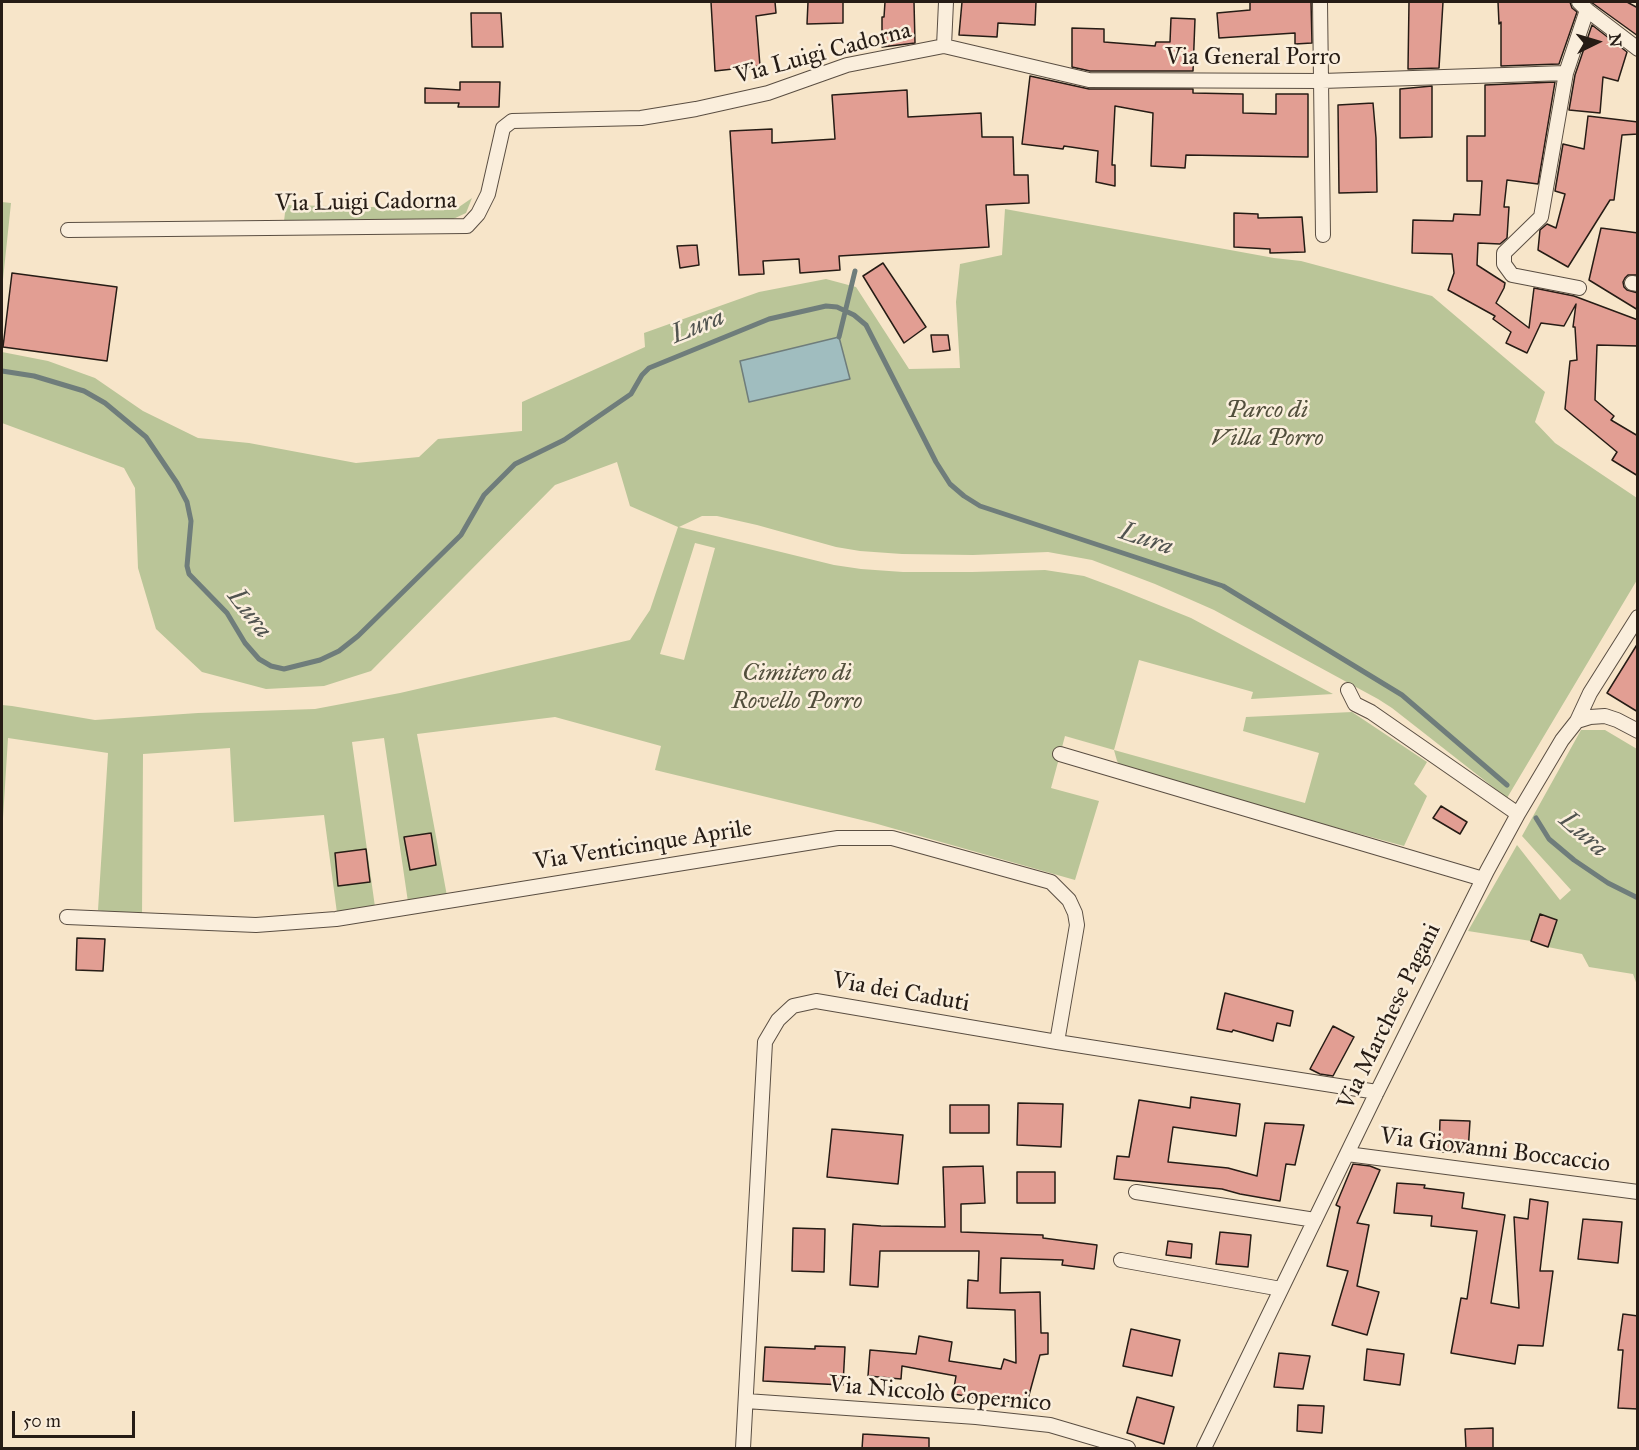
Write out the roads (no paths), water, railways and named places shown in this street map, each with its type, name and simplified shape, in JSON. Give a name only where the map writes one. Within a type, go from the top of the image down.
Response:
[{"type":"street","points":[[944,46],[946,2]]},
{"type":"street","points":[[1320,2],[1323,235]]},
{"type":"street","points":[[1580,288],[1512,275],[1504,264],[1504,253],[1541,217],[1566,73],[1583,6],[1638,49]]},
{"type":"street","name":"Via General Porro","points":[[944,46],[1089,80],[1322,81],[1566,73]]},
{"type":"street","name":"Via Luigi Cadorna","points":[[68,230],[467,226],[478,214],[488,194],[502,128],[512,121],[641,118],[685,111],[768,93],[847,65],[944,46]]},
{"type":"street","name":"Via Marchese Pagani","points":[[1204,1449],[1483,879],[1518,814],[1562,740],[1577,721],[1590,693],[1638,617]]},
{"type":"street","points":[[1348,690],[1355,704],[1371,712],[1518,814]]},
{"type":"street","points":[[1577,721],[1605,716],[1638,731]]},
{"type":"street","points":[[1060,754],[1483,879]]},
{"type":"street","name":"Via Venticinque Aprile","points":[[67,916],[256,925],[336,919],[838,838],[892,838],[1051,882],[1068,900],[1075,913],[1077,926],[1057,1042]]},
{"type":"street","name":"Via dei Caduti","points":[[743,1449],[765,1042],[778,1020],[793,1006],[816,1001],[1057,1042],[1377,1092]]},
{"type":"street","name":"Via Giovanni Boccaccio","points":[[1347,1154],[1638,1192]]},
{"type":"street","points":[[1136,1191],[1315,1220]]},
{"type":"street","points":[[1121,1260],[1281,1289]]},
{"type":"street","name":"Via Niccolò Copernico","points":[[746,1401],[976,1417],[1050,1425],[1128,1449]]},
{"type":"water","points":[[839,337],[850,379],[749,402],[740,361]]},
{"type":"waterway","points":[[839,337],[855,271]]},
{"type":"waterway","name":"Lura","points":[[2,371],[34,376],[84,391],[105,403],[146,437],[187,502],[191,521],[187,566],[189,574],[227,613],[245,643],[259,659],[271,666],[284,669],[320,660],[339,651],[358,636],[461,535],[484,495],[515,464],[564,440],[631,394],[649,368],[769,319],[826,306],[837,307],[854,315],[866,325],[936,462],[950,484],[964,496],[980,506],[1223,586],[1402,695],[1507,785]]},
{"type":"waterway","name":"Lura","points":[[1536,818],[1549,839],[1574,860],[1608,883],[1638,898]]},
{"type":"park label","name":"Parco di Villa Porro","points":[[1267,425]]},
{"type":"park label","name":"Cimitero di Rovello Porro","points":[[797,688]]}]
